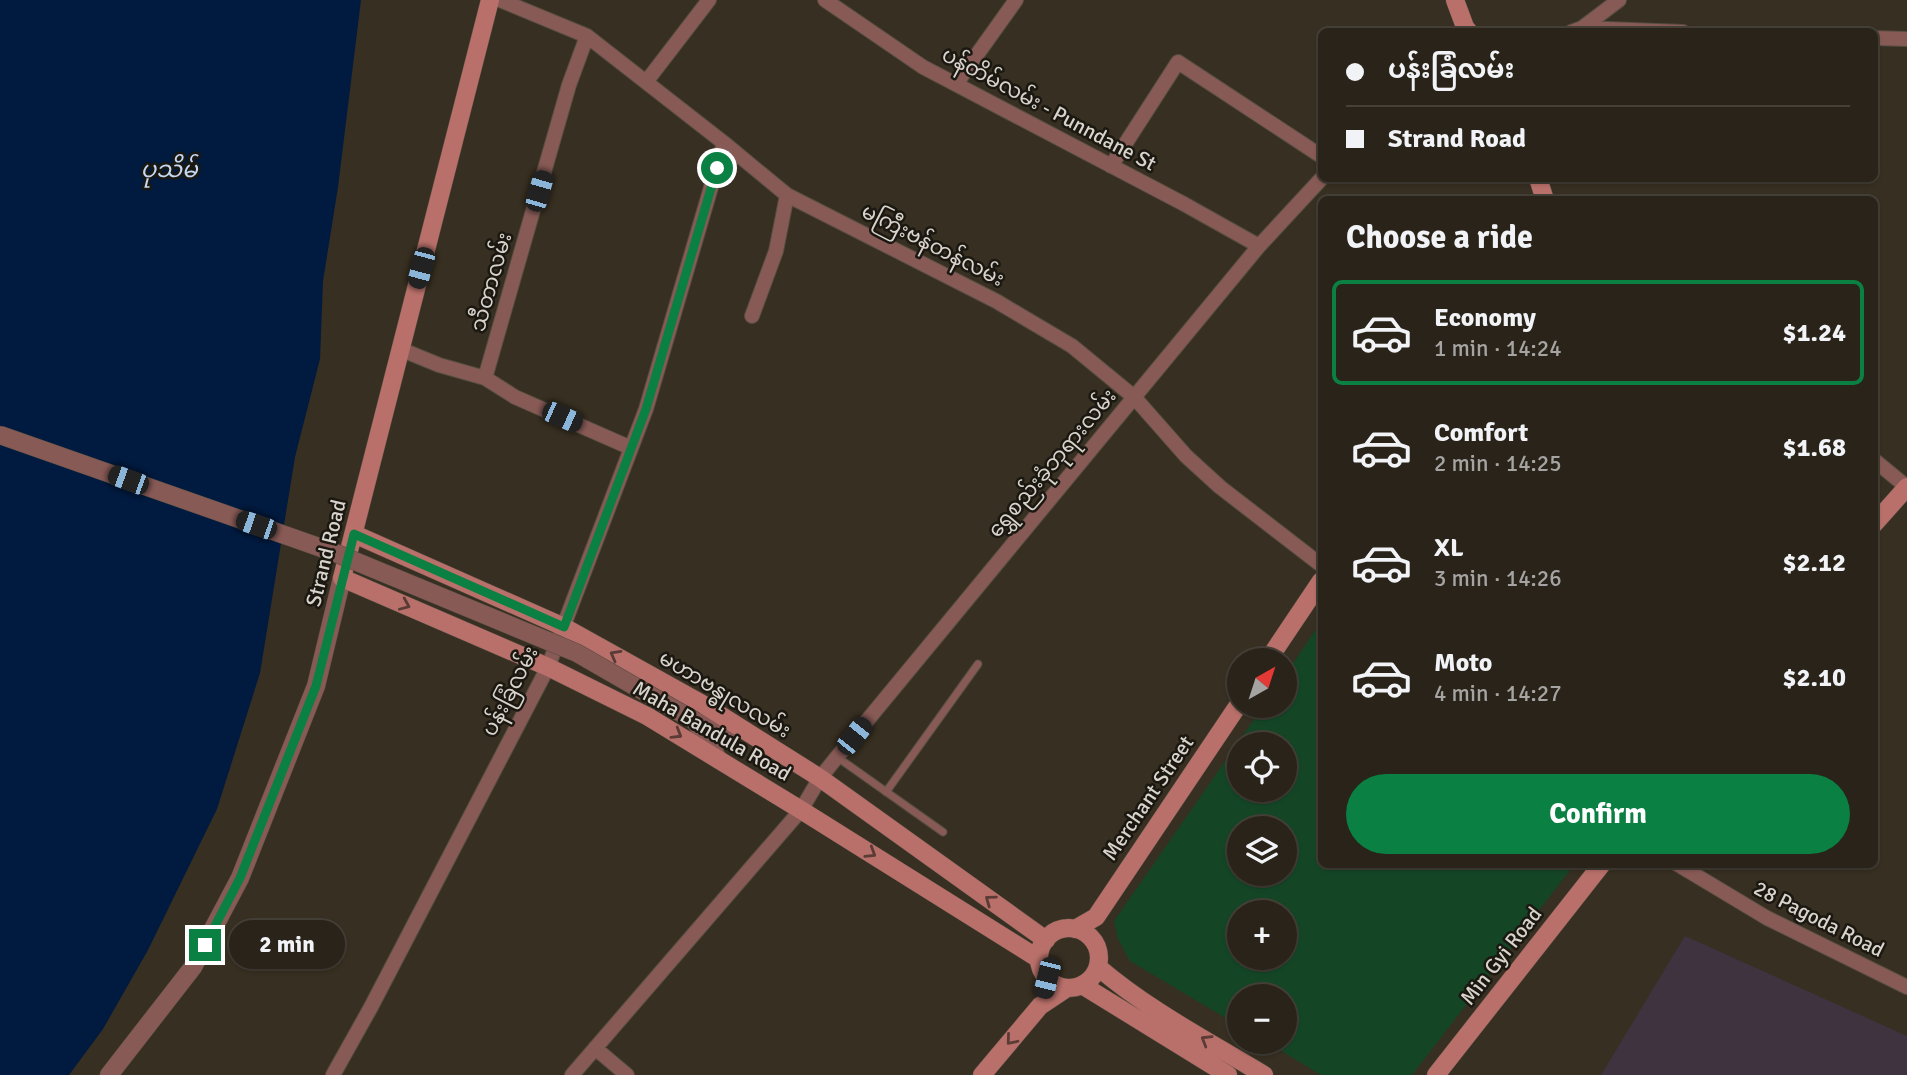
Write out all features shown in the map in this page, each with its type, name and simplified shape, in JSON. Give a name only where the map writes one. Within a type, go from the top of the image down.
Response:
[{"type":"main road","name":"Strand Road","points":[[342,578],[491,0]]},
{"type":"main road","points":[[1455,0],[1464,28]]},
{"type":"main road","points":[[1878,520],[1907,487]]},
{"type":"main road","name":"မဟာဗန္ဓုလလမ်း","points":[[354,534],[564,627],[706,706],[820,778],[1046,940]]},
{"type":"main road","name":"Maha Bandula Road","points":[[342,578],[548,667],[647,716],[1039,959]]},
{"type":"main road","points":[[1276,648],[1318,585]]},
{"type":"main road","name":"Merchant Street","points":[[1096,917],[1230,718]]},
{"type":"main road","name":"Min Gyi Road","points":[[1436,1075],[1599,868]]},
{"type":"main road","points":[[1075,929],[1096,917]]},
{"type":"main road","points":[[982,1075],[1040,1006],[1094,975],[1099,957],[1094,943],[1096,917]]},
{"type":"main road","points":[[1094,943],[1083,932],[1075,929],[1059,930],[1046,940],[1040,952],[1039,959],[1047,978],[1056,985],[1074,987],[1228,1075]]},
{"type":"main road","points":[[1098,967],[1118,985],[1141,1000],[1264,1075]]},
{"type":"main road","points":[[1040,1006],[1047,978]]},
{"type":"street","name":"မကြီးဗန်တန်လမ်း","points":[[500,0],[587,36],[788,195],[996,301],[1072,346],[1134,397],[1186,456],[1220,487],[1318,563]]},
{"type":"street","points":[[646,82],[709,0]]},
{"type":"street","name":"ပန်တိမ်လမ်း - Punndane St","points":[[825,0],[923,67],[1259,246]]},
{"type":"street","points":[[956,84],[1016,0]]},
{"type":"street","points":[[1579,28],[1619,0]]},
{"type":"street","name":"သီတာလမ်း","points":[[485,378],[569,85],[587,36]]},
{"type":"street","points":[[1878,38],[1907,39]]},
{"type":"street","points":[[1111,166],[1178,62],[1318,154]]},
{"type":"street","name":"ပန်းခြံလမ်း","points":[[333,1075],[548,667],[646,409],[724,143]]},
{"type":"street","name":"ရွှေစည်းခုံဘုရားလမ်း","points":[[572,1075],[801,810],[820,778],[837,757],[1259,246],[1318,182]]},
{"type":"street","points":[[752,316],[776,251],[788,195]]},
{"type":"street","points":[[400,349],[439,365],[485,378],[515,397],[631,448]]},
{"type":"street","points":[[0,435],[359,562],[578,653],[695,721],[740,728]]},
{"type":"street","points":[[1878,463],[1907,487]]},
{"type":"street","name":"Strand Road","points":[[109,1075],[193,967],[240,878],[316,686],[342,578]]},
{"type":"street","points":[[695,721],[718,759]]},
{"type":"street","name":"28 Pagoda Road","points":[[1684,868],[1767,918],[1907,987]]},
{"type":"street","points":[[595,1048],[627,1075]]},
{"type":"lane","points":[[886,792],[978,664]]},
{"type":"lane","points":[[837,757],[943,832]]},
{"type":"shaded area","points":[[1685,936],[1907,1036],[1907,1075],[1601,1075]]},
{"type":"green space","points":[[1318,626],[1318,868],[1572,868],[1412,1075],[1321,1075],[1286,1054],[1297,1054],[1297,984],[1227,984],[1227,1019],[1130,961],[1118,939],[1114,921],[1227,758],[1227,802],[1297,802],[1297,732],[1245,732],[1255,718],[1297,718],[1297,657]]},
{"type":"water","name":"ပုသိမ်","points":[[0,0],[361,0],[338,187],[323,281],[320,359],[295,457],[260,673],[217,809],[148,950],[103,1029],[69,1075],[0,1075]]},
{"type":"route","points":[[205,945],[240,878],[316,686],[354,534],[564,627],[646,409],[717,168]]}]
